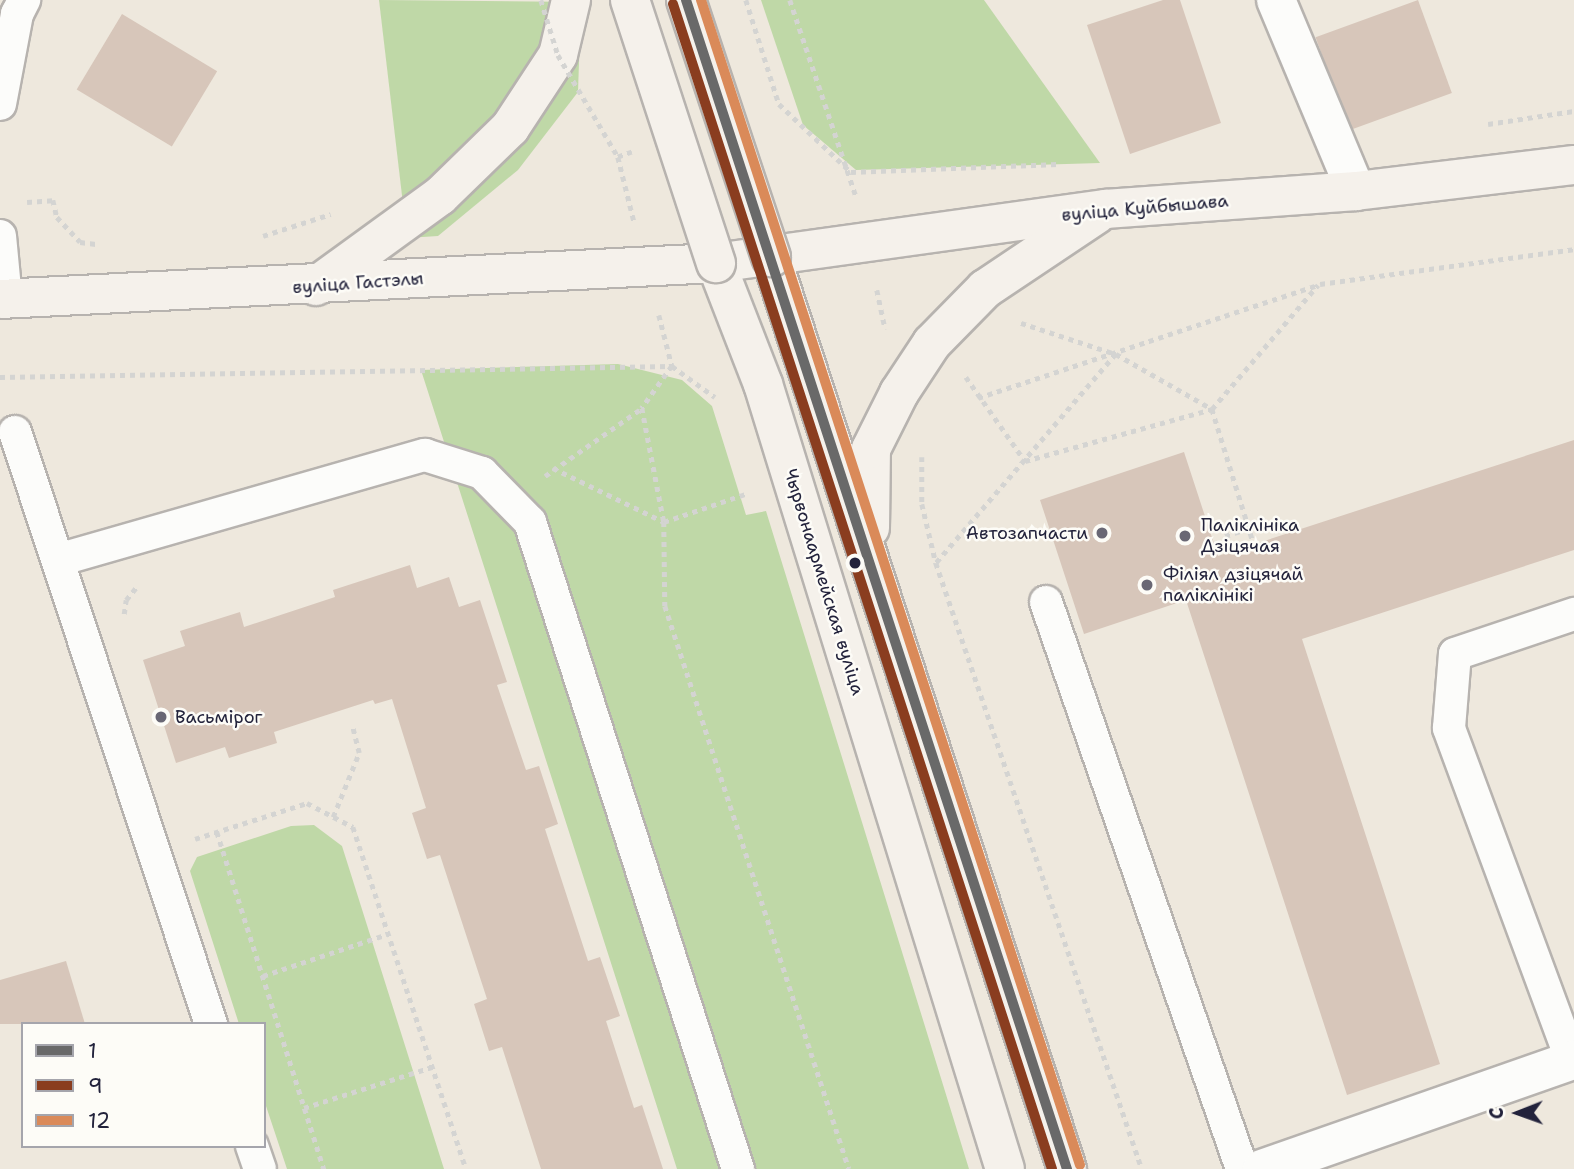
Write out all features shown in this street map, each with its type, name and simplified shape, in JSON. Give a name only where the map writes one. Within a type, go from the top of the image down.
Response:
[{"type":"main road","points":[[316,286],[440,197],[510,128],[558,55],[571,0]]},
{"type":"main road","name":"Чырвонаармейская вуліца","points":[[630,0],[716,262],[763,384],[1005,1169]]},
{"type":"main road","points":[[686,0],[1067,1169]]},
{"type":"main road","name":"вуліца Куйбышава","points":[[716,262],[771,257],[1105,209],[1356,191],[1574,165]]},
{"type":"main road","points":[[869,560],[871,449],[899,393],[932,343],[985,289],[1105,209]]},
{"type":"main road","name":"вуліца Гастэлы","points":[[3,299],[316,286],[716,262]]},
{"type":"street","points":[[1276,0],[1356,191]]},
{"type":"street","points":[[1262,1169],[1573,1060]]},
{"type":"lane","points":[[0,104],[17,14],[24,0]]},
{"type":"lane","points":[[0,236],[3,299]]},
{"type":"lane","points":[[15,432],[210,1022]]},
{"type":"lane","points":[[58,560],[425,455],[482,473],[530,522],[738,1169]]},
{"type":"lane","points":[[1046,602],[1242,1169]]},
{"type":"lane","points":[[1573,1060],[1449,728],[1455,654],[1574,614]]},
{"type":"lane","points":[[253,1148],[260,1169]]},
{"type":"path","points":[[534,12],[541,0]]},
{"type":"path","points":[[541,0],[558,55],[618,157]]},
{"type":"path","points":[[746,0],[779,104],[851,172],[790,0]]},
{"type":"path","points":[[53,200],[57,217],[80,242],[104,245]]},
{"type":"path","points":[[254,239],[333,213]]},
{"type":"path","points":[[1025,461],[978,398],[1320,284],[1574,249]]},
{"type":"path","points":[[1025,461],[1212,409],[1320,284]]},
{"type":"path","points":[[1012,320],[1116,354],[1212,409],[1254,545]]},
{"type":"path","points":[[936,563],[1116,354]]},
{"type":"path","points":[[0,377],[672,366],[642,408],[553,468],[513,505]]},
{"type":"path","points":[[717,398],[722,410]]},
{"type":"path","points":[[642,408],[664,522],[666,606],[849,1169]]},
{"type":"path","points":[[922,442],[922,504],[936,563],[1142,1169]]},
{"type":"path","points":[[553,468],[664,522],[758,489]]},
{"type":"path","points":[[1230,552],[1225,536],[1249,528]]},
{"type":"path","points":[[124,626],[126,600],[139,584],[152,580]]},
{"type":"path","points":[[333,817],[359,752],[352,725]]},
{"type":"path","points":[[187,828],[191,841],[307,803],[353,827],[466,1169]]},
{"type":"path","points":[[217,832],[324,1169]]},
{"type":"path","points":[[263,976],[388,934]]},
{"type":"path","points":[[304,1108],[432,1067]]},
{"type":"green space","points":[[379,0],[581,2],[578,92],[518,170],[438,236],[407,238]]},
{"type":"green space","points":[[761,0],[984,0],[1100,163],[856,170],[803,125]]},
{"type":"green space","points":[[618,364],[682,380],[712,406],[746,515],[766,511],[969,1169],[677,1169],[421,370]]},
{"type":"green space","points":[[314,825],[342,846],[444,1169],[287,1169],[266,1106],[266,1022],[238,1022],[190,871],[197,857],[291,826]]},
{"type":"building","points":[[1163,0],[1180,0],[1221,123],[1130,154],[1087,25]]},
{"type":"building","points":[[1418,0],[1452,93],[1349,130],[1316,37]]},
{"type":"building","points":[[122,14],[217,71],[172,147],[77,89]]},
{"type":"building","points":[[1574,440],[1574,550],[1302,639],[1440,1064],[1347,1095],[1186,600],[1084,634],[1040,500],[1184,452],[1218,556]]},
{"type":"building","points":[[410,565],[417,588],[449,577],[459,607],[480,600],[507,682],[497,685],[526,770],[539,766],[558,824],[545,829],[588,961],[600,957],[620,1016],[606,1021],[634,1108],[642,1105],[663,1169],[541,1169],[502,1047],[489,1051],[474,1004],[487,999],[440,855],[427,859],[412,813],[426,808],[392,699],[375,704],[373,700],[274,732],[277,743],[229,758],[225,747],[176,763],[143,660],[185,646],[180,631],[240,612],[244,627],[335,597],[333,590]]},
{"type":"building","points":[[66,961],[84,1022],[0,1024],[0,980]]},
{"type":"transit line","name":"1","points":[[686,0],[1067,1169]]},
{"type":"transit line","name":"12","points":[[701,0],[1080,1165]]},
{"type":"transit line","name":"9","points":[[673,4],[1052,1169]]},
{"type":"place","name":"Автозапчасти","points":[[1102,533]]},
{"type":"place","name":"Паліклініка Дзіцячая","points":[[1185,536]]},
{"type":"place","name":"Філіял дзіцячай паліклінікі","points":[[1147,585]]},
{"type":"place","name":"Васьмірог","points":[[161,717]]}]
